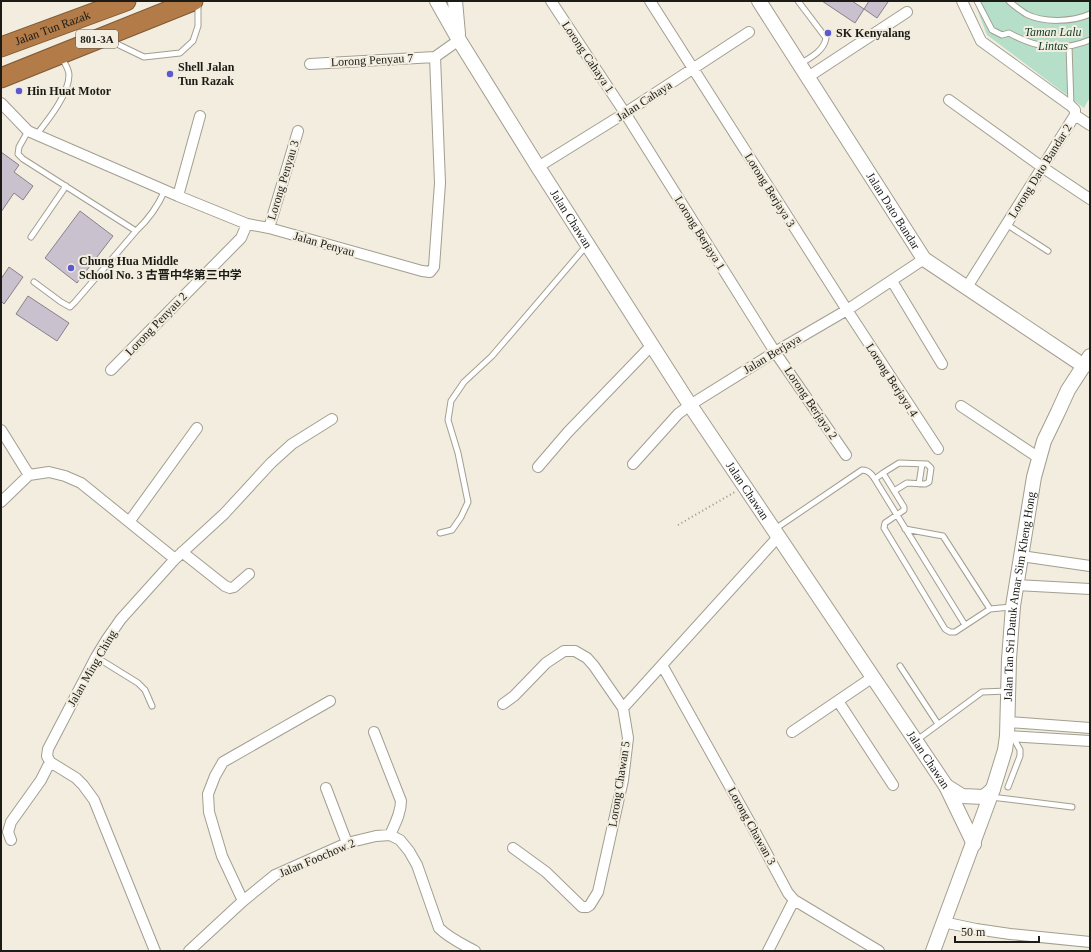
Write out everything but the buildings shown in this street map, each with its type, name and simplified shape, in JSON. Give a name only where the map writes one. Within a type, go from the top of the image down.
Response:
[{"type":"highway","name":"Jalan Tun Razak","points":[[1,47],[126,1]]},
{"type":"highway","name":"801-3A","points":[[1,78],[193,1]]},
{"type":"street","name":"Jalan Chawan","points":[[437,1],[459,40],[538,167],[690,405],[946,786],[974,844]]},
{"type":"street","points":[[435,57],[459,40],[455,1]]},
{"type":"street","name":"Lorong Cahaya 1","points":[[551,1],[625,113]]},
{"type":"street","name":"Lorong Berjaya 3","points":[[650,1],[847,310]]},
{"type":"street","name":"Lorong Dato Bandar 2","points":[[962,1],[982,41],[1073,110],[1042,167],[967,287]]},
{"type":"street","name":"Jalan Dato Bandar","points":[[762,2],[800,65],[924,259],[1087,361]]},
{"type":"street","points":[[808,77],[907,12]]},
{"type":"street","name":"Jalan Cahaya","points":[[538,167],[625,113],[749,32]]},
{"type":"street","name":"Lorong Penyau 7","points":[[310,64],[435,57]]},
{"type":"street","name":"Jalan Penyau","points":[[1,103],[33,133],[178,196],[247,224],[268,228],[430,272],[434,267],[440,183],[435,57]]},
{"type":"street","points":[[949,100],[1042,167],[1090,199]]},
{"type":"street","points":[[1073,110],[1090,125]]},
{"type":"street","name":"Lorong Berjaya 1","points":[[625,113],[775,352]]},
{"type":"street","points":[[178,196],[200,116]]},
{"type":"street","name":"Lorong Penyau 3","points":[[268,228],[298,131]]},
{"type":"street","name":"Lorong Penyau 2","points":[[111,370],[241,238],[247,224]]},
{"type":"street","name":"Jalan Berjaya","points":[[633,464],[678,414],[690,405],[775,352],[847,310],[924,259]]},
{"type":"street","points":[[892,280],[942,364]]},
{"type":"street","name":"Lorong Berjaya 4","points":[[847,310],[938,449]]},
{"type":"street","points":[[538,467],[568,432],[652,345]]},
{"type":"street","name":"Lorong Berjaya 2","points":[[775,352],[846,455]]},
{"type":"street","name":"Jalan Tan Sri Datuk Amar Sim Kheng Hong","points":[[974,844],[1001,765],[1009,731],[1009,659],[1013,606],[1034,477],[1044,441],[1068,390],[1087,361]]},
{"type":"street","points":[[961,406],[1039,458]]},
{"type":"street","name":"Jalan Ming Ching","points":[[50,762],[47,756],[48,749],[96,657],[107,638],[121,619],[179,555],[224,514],[271,463],[292,444],[332,419]]},
{"type":"street","points":[[129,522],[197,428]]},
{"type":"street","points":[[1,430],[29,475]]},
{"type":"street","points":[[1,502],[29,475],[49,472],[65,476],[81,483],[129,522],[225,586],[230,588],[234,586],[249,574]]},
{"type":"street","points":[[623,708],[776,533]]},
{"type":"street","points":[[1021,556],[1090,566]]},
{"type":"street","points":[[1016,585],[1090,589]]},
{"type":"street","name":"Lorong Chawan 5","points":[[503,704],[514,696],[546,663],[564,651],[575,651],[587,658],[594,666],[623,708],[628,738],[623,780],[598,892],[590,905],[587,907],[582,907],[546,872],[513,848]]},
{"type":"street","name":"Lorong Chawan 3","points":[[662,665],[754,828],[788,893],[794,900],[879,951]]},
{"type":"street","points":[[792,732],[873,677]]},
{"type":"street","points":[[243,901],[222,856],[209,812],[208,794],[215,776],[223,762],[330,701]]},
{"type":"street","points":[[838,701],[893,785]]},
{"type":"street","points":[[1009,731],[1090,728]]},
{"type":"street","points":[[1009,731],[1090,741]]},
{"type":"street","points":[[374,732],[401,800],[399,816],[390,835],[400,840],[409,851],[417,865],[439,928],[444,934],[475,951]]},
{"type":"street","points":[[11,840],[8,832],[11,822],[41,780],[50,762],[76,778],[94,800],[155,951]]},
{"type":"street","points":[[946,786],[962,796],[984,797],[992,793]]},
{"type":"street","points":[[326,788],[347,843]]},
{"type":"street","name":"Jalan Foochow 2","points":[[189,951],[243,901],[275,875],[347,843],[376,836],[390,835]]},
{"type":"street","points":[[933,951],[974,844]]},
{"type":"street","points":[[768,951],[794,900]]},
{"type":"street","points":[[944,922],[1010,934],[1090,942]]},
{"type":"lane","points":[[105,35],[119,45],[144,57],[180,53],[193,41],[198,26],[198,1]]},
{"type":"lane","points":[[798,1],[826,38],[821,49],[800,65]]},
{"type":"lane","points":[[977,1],[992,30],[1002,35],[1009,33],[1022,40],[1041,46],[1063,48],[1090,40]]},
{"type":"lane","points":[[1009,1],[1028,15],[1047,19],[1067,21],[1082,18],[1090,14]]},
{"type":"lane","points":[[1069,46],[1073,110]]},
{"type":"lane","points":[[60,54],[68,68],[68,80],[58,105],[33,133],[18,147],[18,154],[23,159],[136,231]]},
{"type":"lane","points":[[31,236],[66,186]]},
{"type":"lane","points":[[34,282],[70,307],[147,220],[160,201],[165,190]]},
{"type":"lane","points":[[1006,224],[1048,250]]},
{"type":"lane","points":[[440,532],[452,530],[461,517],[468,502],[458,453],[448,420],[452,401],[464,382],[492,356],[588,245]]},
{"type":"lane","points":[[875,479],[899,463],[927,464],[931,468],[929,482],[925,484],[907,483],[894,491]]},
{"type":"lane","points":[[919,484],[922,464]]},
{"type":"lane","points":[[776,533],[862,470],[867,470],[875,479],[965,625]]},
{"type":"lane","points":[[883,474],[904,507],[904,510],[885,524],[884,528],[945,629],[950,632],[955,632],[990,609],[1013,606]]},
{"type":"lane","points":[[906,529],[943,536],[990,609]]},
{"type":"lane","points":[[96,657],[138,683],[145,690],[152,706]]},
{"type":"lane","points":[[900,666],[938,724]]},
{"type":"lane","points":[[916,741],[982,692],[1008,692]]},
{"type":"lane","points":[[1008,786],[1020,756],[1020,750],[1009,731]]},
{"type":"lane","points":[[992,793],[1072,807]]},
{"type":"path","points":[[678,525],[745,487]]},
{"type":"green space","name":"Taman Lalu Lintas","points":[[974,1],[1090,1],[1090,97],[1084,108],[987,35]]},
{"type":"place","name":"SK Kenyalang","points":[[828,33]]},
{"type":"place","name":"Shell Jalan Tun Razak","points":[[170,74]]},
{"type":"place","name":"Hin Huat Motor","points":[[19,91]]},
{"type":"place","name":"Chung Hua Middle School No. 3 古晋中华第三中学","points":[[71,268]]}]
